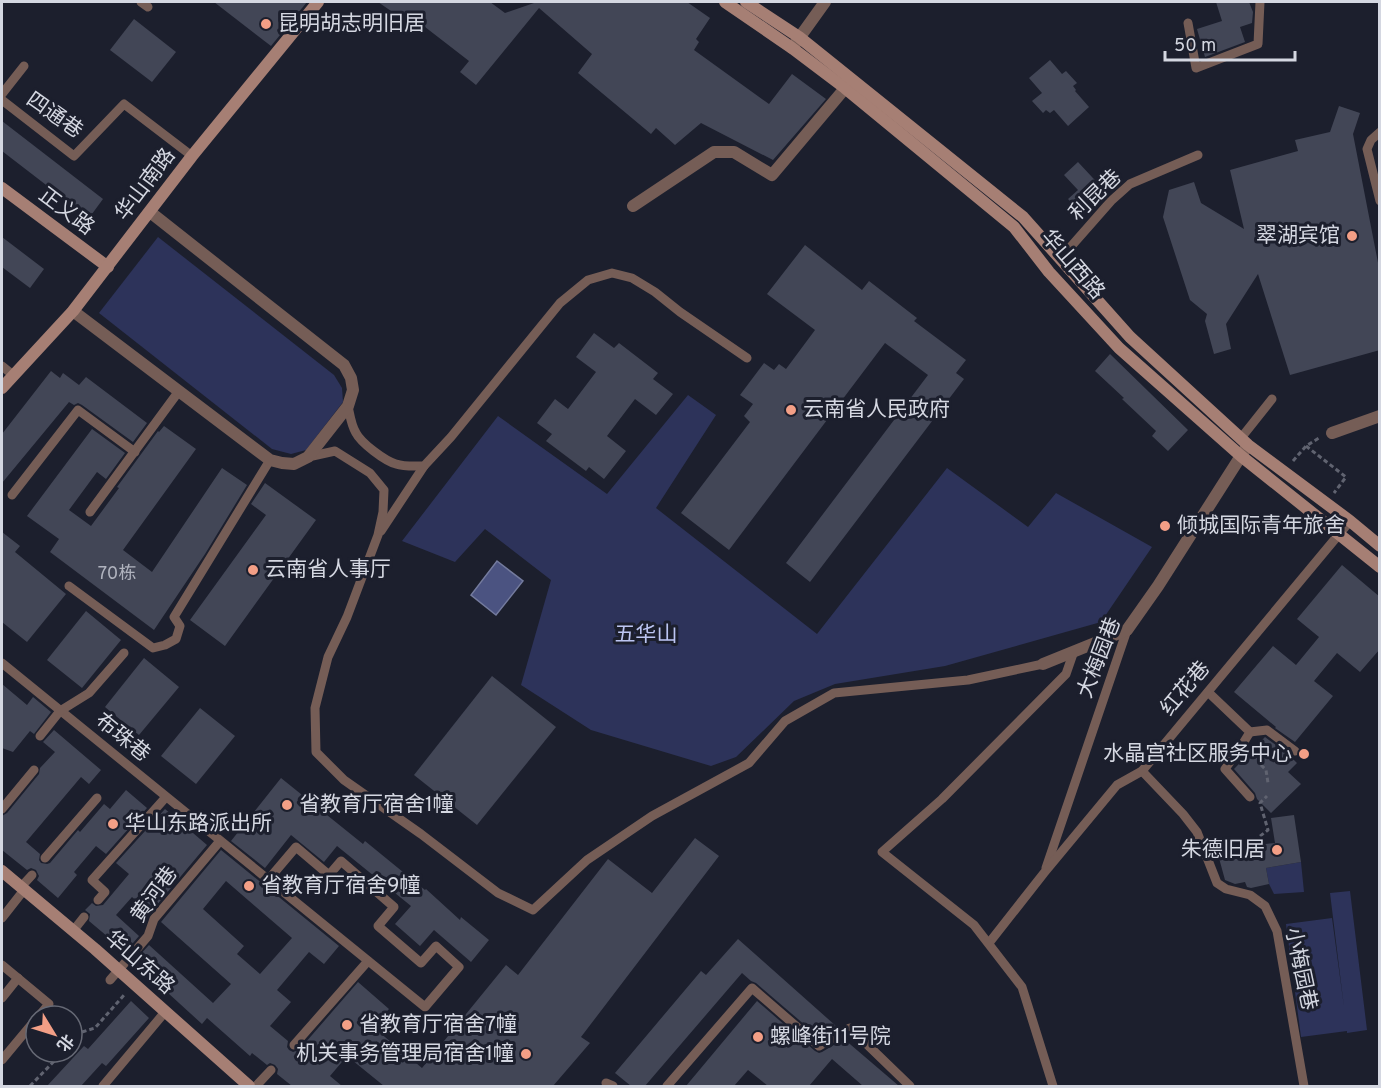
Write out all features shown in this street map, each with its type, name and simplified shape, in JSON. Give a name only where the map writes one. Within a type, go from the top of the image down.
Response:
[{"type":"main road","name":"华山南路","points":[[2,388],[73,311],[192,156],[318,2]]},
{"type":"main road","name":"华山西路","points":[[725,2],[795,43]]},
{"type":"main road","name":"华山西路","points":[[746,2],[795,43],[970,174],[1023,217],[1130,337],[1245,441],[1380,546]]},
{"type":"main road","name":"华山西路","points":[[849,84],[1014,227],[1049,272],[1119,348],[1241,456],[1380,567]]},
{"type":"main road","name":"正义路","points":[[2,188],[108,267]]},
{"type":"main road","name":"华山东路","points":[[2,871],[73,931],[114,975],[165,1012],[249,1086]]},
{"type":"street","points":[[795,43],[825,2]]},
{"type":"street","points":[[633,206],[714,153],[734,152],[772,175],[849,84]]},
{"type":"street","points":[[73,311],[270,460],[294,464],[308,458],[348,406],[353,390],[351,378],[344,365],[150,212]]},
{"type":"street","points":[[1332,433],[1380,416]]},
{"type":"street","name":"大梅园巷","points":[[1127,630],[1158,586],[1241,456],[1245,441]]},
{"type":"street","points":[[1043,664],[1127,630]]},
{"type":"lane","points":[[1188,23],[1196,68],[1258,44],[1260,2]]},
{"type":"lane","points":[[2,94],[24,66]]},
{"type":"lane","name":"四通巷","points":[[2,100],[75,156],[124,104],[192,156]]},
{"type":"lane","points":[[1380,132],[1371,140],[1367,150],[1380,201]]},
{"type":"lane","name":"利昆巷","points":[[1060,259],[1111,201],[1130,184],[1198,156]]},
{"type":"lane","points":[[378,535],[424,466],[451,438],[560,303],[588,280],[612,273],[632,278],[747,358]]},
{"type":"lane","points":[[2,366],[13,375]]},
{"type":"lane","points":[[90,513],[179,391]]},
{"type":"lane","points":[[1245,441],[1272,399]]},
{"type":"lane","points":[[348,406],[357,436],[368,446],[394,464],[424,466]]},
{"type":"lane","points":[[12,495],[78,410],[135,452]]},
{"type":"lane","points":[[308,458],[334,451],[370,473],[384,490],[378,535],[347,617],[328,657],[315,708],[316,752],[344,780],[422,834],[498,893],[534,910],[586,860],[652,816],[749,763],[785,721],[834,693],[968,680],[1043,664]]},
{"type":"lane","points":[[69,586],[153,648],[176,639],[180,626],[174,616],[270,460]]},
{"type":"lane","name":"红花巷","points":[[989,943],[1117,786],[1143,771],[1350,521]]},
{"type":"lane","name":"大梅园巷","points":[[1044,873],[1127,630]]},
{"type":"lane","points":[[1053,1086],[1022,987],[974,926],[882,852],[942,799],[1066,674],[1074,651]]},
{"type":"lane","points":[[40,736],[60,711],[89,693],[124,653]]},
{"type":"lane","name":"布珠巷","points":[[2,663],[60,711],[268,880],[425,1007],[459,967],[436,946],[421,963],[378,926],[394,907],[341,861],[329,875],[296,847],[268,880]]},
{"type":"lane","points":[[1208,692],[1250,732]]},
{"type":"lane","points":[[1250,732],[1267,730],[1295,751]]},
{"type":"lane","points":[[1250,732],[1225,768],[1250,797]]},
{"type":"lane","points":[[2,808],[34,770]]},
{"type":"lane","name":"小梅园巷","points":[[1143,771],[1197,832],[1217,883],[1250,895],[1265,906],[1276,931],[1304,1086]]},
{"type":"lane","points":[[98,900],[105,892],[92,880],[166,797]]},
{"type":"lane","points":[[45,858],[97,798]]},
{"type":"lane","name":"黄河巷","points":[[114,975],[148,936],[154,919],[220,841]]},
{"type":"lane","points":[[2,918],[32,875]]},
{"type":"lane","points":[[73,931],[84,917]]},
{"type":"lane","points":[[294,1045],[368,961]]},
{"type":"lane","points":[[2,965],[49,1004]]},
{"type":"lane","points":[[2,998],[18,978]]},
{"type":"lane","points":[[667,1086],[752,988],[819,1047],[849,1028],[910,1086]]},
{"type":"lane","points":[[103,1086],[165,1012]]},
{"type":"lane","points":[[2,1060],[24,1034]]},
{"type":"lane","points":[[256,1086],[272,1070]]},
{"type":"path","points":[[1285,472],[1306,446],[1346,477],[1326,503]]},
{"type":"path","points":[[1262,765],[1266,770],[1268,783]]},
{"type":"path","points":[[1205,854],[1246,847],[1268,830],[1260,803]]},
{"type":"path","points":[[84,1031],[94,1028],[124,995]]},
{"type":"path","points":[[30,1086],[51,1064]]},
{"type":"green space","points":[[158,237],[334,375],[342,388],[343,402],[306,450],[291,454],[272,449],[99,313]]},
{"type":"green space","name":"五华山","points":[[688,395],[716,415],[656,508],[817,634],[947,468],[1028,527],[1056,493],[1152,547],[1101,622],[945,666],[835,684],[794,701],[736,757],[711,766],[591,730],[521,685],[551,580],[485,529],[455,562],[402,541],[498,416],[607,494]]},
{"type":"green space","points":[[1301,862],[1304,892],[1274,894],[1269,884],[1266,868]]},
{"type":"green space","points":[[1350,891],[1367,1030],[1301,1037],[1286,924],[1332,918],[1344,1007],[1330,893]]},
{"type":"shaded area","points":[[497,561],[523,581],[496,615],[471,595]]},
{"type":"building","name":"昆明胡志明旧居","points":[[214,2],[307,2],[271,46]]},
{"type":"building","points":[[378,2],[490,2],[505,13],[534,3],[532,2],[687,2],[710,18],[696,39],[699,42],[694,50],[769,104],[792,74],[826,99],[773,160],[701,123],[675,145],[656,128],[651,134],[578,73],[592,54],[539,8],[476,85],[460,72],[469,61],[416,20],[406,33],[386,17],[391,11]]},
{"type":"building","points":[[1216,2],[1249,2],[1253,12],[1252,23],[1240,27],[1245,42],[1205,57],[1197,29],[1222,21]]},
{"type":"building","points":[[134,19],[176,52],[152,82],[110,50]]},
{"type":"building","points":[[1050,60],[1062,74],[1066,71],[1077,83],[1073,86],[1075,91],[1089,107],[1068,126],[1054,110],[1050,113],[1046,110],[1043,113],[1032,101],[1042,93],[1029,78]]},
{"type":"building","points":[[1339,106],[1360,113],[1353,134],[1380,273],[1380,350],[1290,375],[1258,274],[1226,324],[1231,349],[1214,354],[1205,321],[1207,314],[1190,300],[1163,217],[1169,190],[1194,182],[1201,203],[1244,229],[1230,170],[1298,151],[1295,140],[1330,132]]},
{"type":"building","points":[[2,121],[103,199],[89,218],[2,151]]},
{"type":"building","points":[[1078,162],[1105,191],[1081,213],[1068,199],[1078,190],[1064,175]]},
{"type":"building","points":[[2,237],[44,269],[30,288],[2,267]]},
{"type":"building","name":"云南省人民政府","points":[[805,245],[862,290],[869,281],[917,318],[914,321],[966,360],[956,373],[964,379],[810,582],[786,563],[928,375],[885,343],[729,550],[681,513],[750,422],[744,416],[753,404],[740,395],[764,363],[774,370],[779,364],[786,369],[815,330],[767,294]]},
{"type":"building","points":[[594,333],[614,348],[619,343],[658,373],[653,379],[673,394],[656,415],[635,399],[607,436],[626,451],[604,479],[589,467],[586,471],[546,441],[552,434],[537,423],[555,399],[568,409],[596,372],[576,357]]},
{"type":"building","points":[[1110,354],[1188,430],[1168,451],[1152,436],[1156,431],[1095,371]]},
{"type":"building","points":[[51,371],[60,378],[63,373],[79,385],[86,377],[147,423],[133,442],[82,405],[69,402],[2,483],[2,434]]},
{"type":"building","points":[[164,426],[196,449],[123,550],[152,572],[222,468],[247,485],[205,554],[154,630],[50,552],[59,539],[27,516],[92,429],[125,453],[106,479],[97,472],[69,510],[91,526],[119,488],[117,487]]},
{"type":"building","name":"云南省人事厅","points":[[265,483],[316,520],[225,646],[190,620],[266,515],[251,504]]},
{"type":"building","points":[[2,532],[20,546],[15,552],[66,594],[27,642],[2,622]]},
{"type":"building","points":[[1342,565],[1380,597],[1380,649],[1360,672],[1337,653],[1314,681],[1333,696],[1295,742],[1275,728],[1234,692],[1273,646],[1296,665],[1319,637],[1297,619]]},
{"type":"building","points":[[86,611],[121,640],[82,688],[47,660]]},
{"type":"building","points":[[144,658],[179,687],[139,735],[105,707]]},
{"type":"building","points":[[492,676],[556,727],[477,825],[414,775]]},
{"type":"building","points":[[2,684],[27,705],[33,697],[51,712],[34,734],[30,731],[13,752],[2,748]]},
{"type":"building","points":[[200,708],[235,736],[196,784],[161,756]]},
{"type":"building","points":[[54,730],[101,770],[89,784],[81,777],[26,842],[40,854],[41,863],[50,863],[104,804],[110,809],[126,790],[147,808],[106,854],[96,846],[74,872],[77,875],[58,898],[37,880],[39,876],[36,870],[31,868],[27,870],[2,850],[2,816],[7,813],[39,774],[40,768],[55,752],[43,742]]},
{"type":"building","points":[[1265,737],[1297,763],[1288,772],[1301,784],[1271,813],[1234,769]]},
{"type":"building","points":[[281,778],[363,844],[365,841],[426,889],[460,920],[461,917],[489,940],[471,962],[434,930],[420,946],[395,924],[411,906],[337,846],[324,862],[291,835],[265,868],[231,841]]},
{"type":"building","points":[[165,809],[207,845],[150,913],[132,897],[116,915],[139,936],[127,950],[89,921],[90,914],[85,910],[92,903],[96,906],[103,905],[129,874],[116,863]]},
{"type":"building","name":"朱德旧居","points":[[1294,815],[1301,862],[1266,868],[1269,884],[1251,888],[1247,887],[1245,882],[1235,884],[1225,880],[1219,858],[1254,851],[1257,845],[1275,843],[1271,818]]},
{"type":"building","points":[[695,838],[719,856],[581,1037],[590,1043],[553,1086],[384,1086],[347,1056],[330,1076],[342,1086],[292,1086],[277,1074],[278,1069],[275,1065],[270,1063],[267,1065],[252,1053],[250,1056],[207,1018],[202,1024],[145,972],[149,968],[137,958],[149,945],[213,1003],[231,984],[161,922],[221,850],[339,946],[324,964],[309,952],[277,990],[291,1002],[270,1026],[288,1041],[289,1050],[293,1052],[299,1050],[358,982],[389,1009],[373,1027],[422,1068],[506,965],[518,975],[608,859],[652,893]],"holes":[[[226,881],[292,938],[260,974],[237,954],[244,946],[203,909]]]},
{"type":"building","points":[[738,939],[836,1026],[833,1030],[820,1038],[742,973],[645,1086],[631,1086],[615,1073],[701,971],[706,975]]},
{"type":"building","points":[[131,1001],[149,1018],[106,1066],[102,1063],[81,1086],[47,1086],[67,1064],[84,1064],[84,1046],[88,1049]]},
{"type":"building","name":"螺峰街11号院","points":[[757,1001],[815,1051],[822,1052],[844,1039],[899,1086],[863,1086],[832,1059],[809,1086],[768,1086],[748,1070],[734,1086],[686,1086]]},
{"type":"place","name":"昆明胡志明旧居","points":[[266,24]]},
{"type":"place","name":"翠湖宾馆","points":[[1352,236]]},
{"type":"place","name":"云南省人民政府","points":[[791,410]]},
{"type":"place","name":"倾城国际青年旅舍","points":[[1165,526]]},
{"type":"place","name":"云南省人事厅","points":[[253,570]]},
{"type":"place","name":"水晶宫社区服务中心","points":[[1304,754]]},
{"type":"place","name":"省教育厅宿舍1幢","points":[[287,805]]},
{"type":"place","name":"华山东路派出所","points":[[113,824]]},
{"type":"place","name":"朱德旧居","points":[[1277,850]]},
{"type":"place","name":"省教育厅宿舍9幢","points":[[249,886]]},
{"type":"place","name":"省教育厅宿舍7幢","points":[[347,1025]]},
{"type":"place","name":"螺峰街11号院","points":[[758,1037]]},
{"type":"place","name":"机关事务管理局宿舍1幢","points":[[526,1054]]}]
